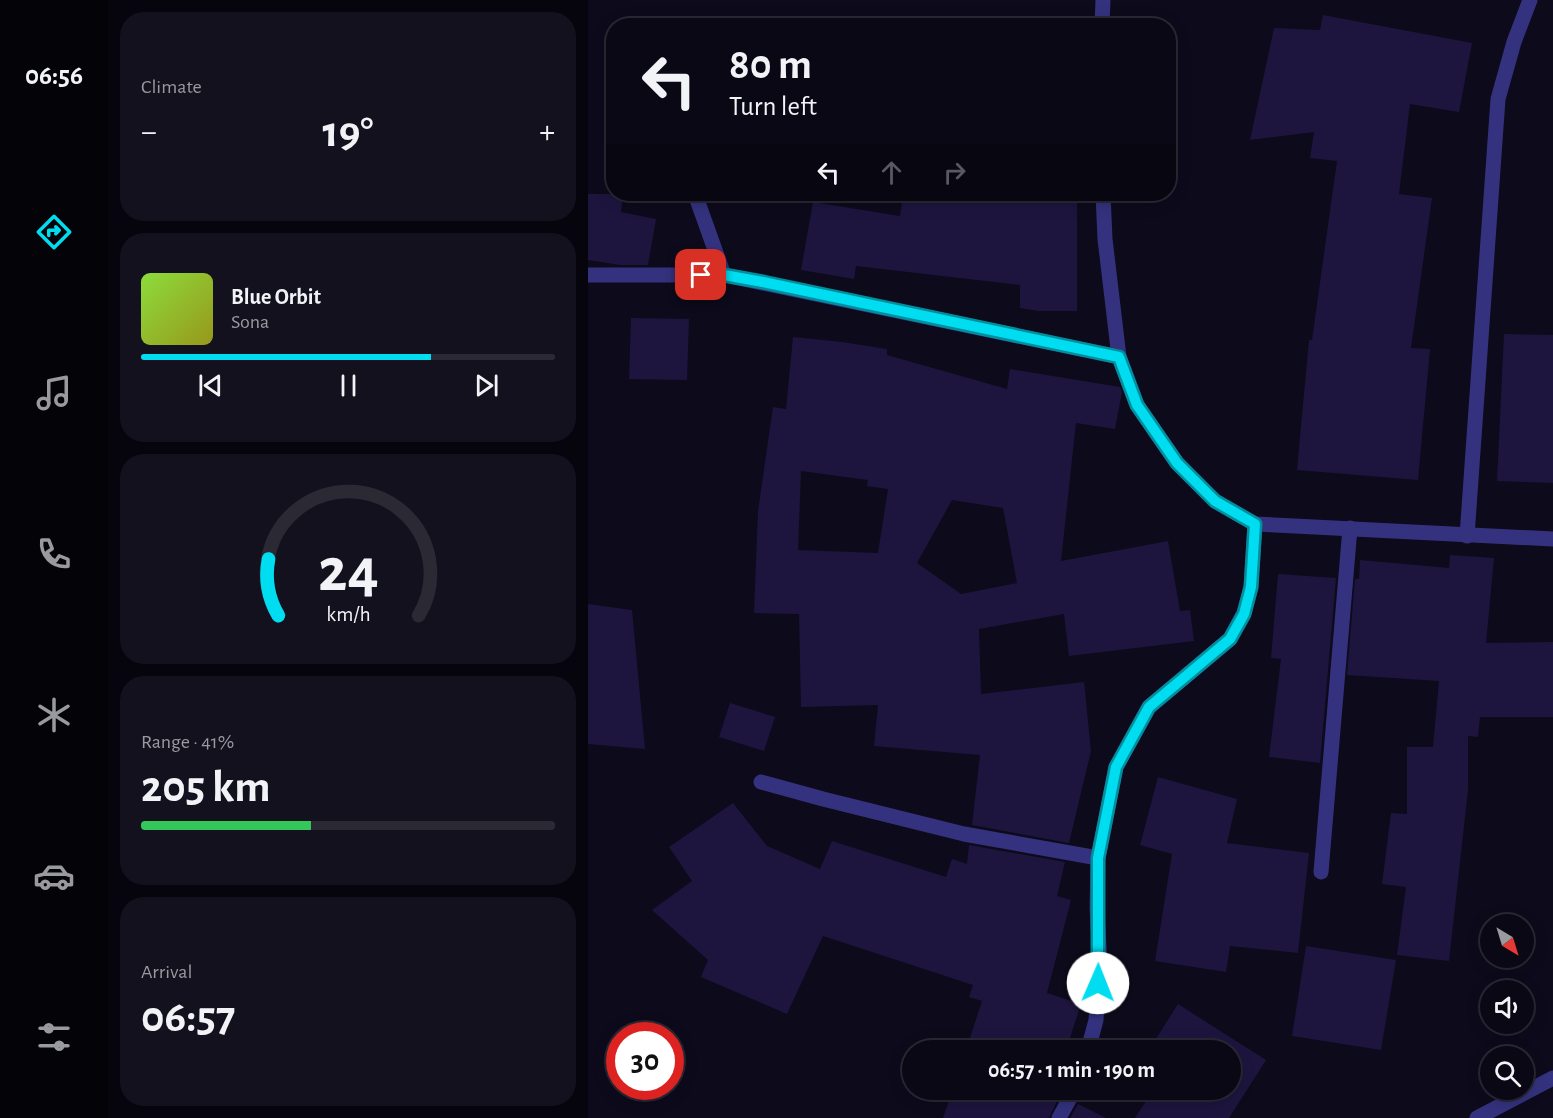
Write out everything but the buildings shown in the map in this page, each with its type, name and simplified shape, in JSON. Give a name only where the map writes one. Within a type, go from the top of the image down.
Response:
[{"type":"street","points":[[1102,0],[1102,18]]},
{"type":"street","points":[[1467,536],[1498,99],[1514,42],[1530,0]]},
{"type":"street","points":[[698,201],[724,275]]},
{"type":"street","points":[[1104,201],[1105,239],[1119,357],[1137,405],[1177,463],[1215,501],[1255,524],[1553,539]]},
{"type":"street","points":[[588,275],[724,275],[1119,357]]},
{"type":"street","points":[[1091,1040],[1096,1020],[1100,965],[1097,908],[1098,858],[1116,767],[1149,707],[1230,639],[1244,614],[1251,587],[1255,524]]},
{"type":"street","points":[[1322,872],[1350,528]]},
{"type":"street","points":[[761,782],[823,800],[964,834],[1098,858]]},
{"type":"street","points":[[1477,1118],[1553,1078]]},
{"type":"street","points":[[1059,1118],[1069,1100]]},
{"type":"route","points":[[701,275],[724,275],[763,282],[1119,357],[1137,405],[1177,463],[1215,501],[1255,524],[1251,587],[1244,614],[1230,639],[1149,707],[1116,767],[1098,858],[1097,908],[1100,965],[1098,983]]}]
